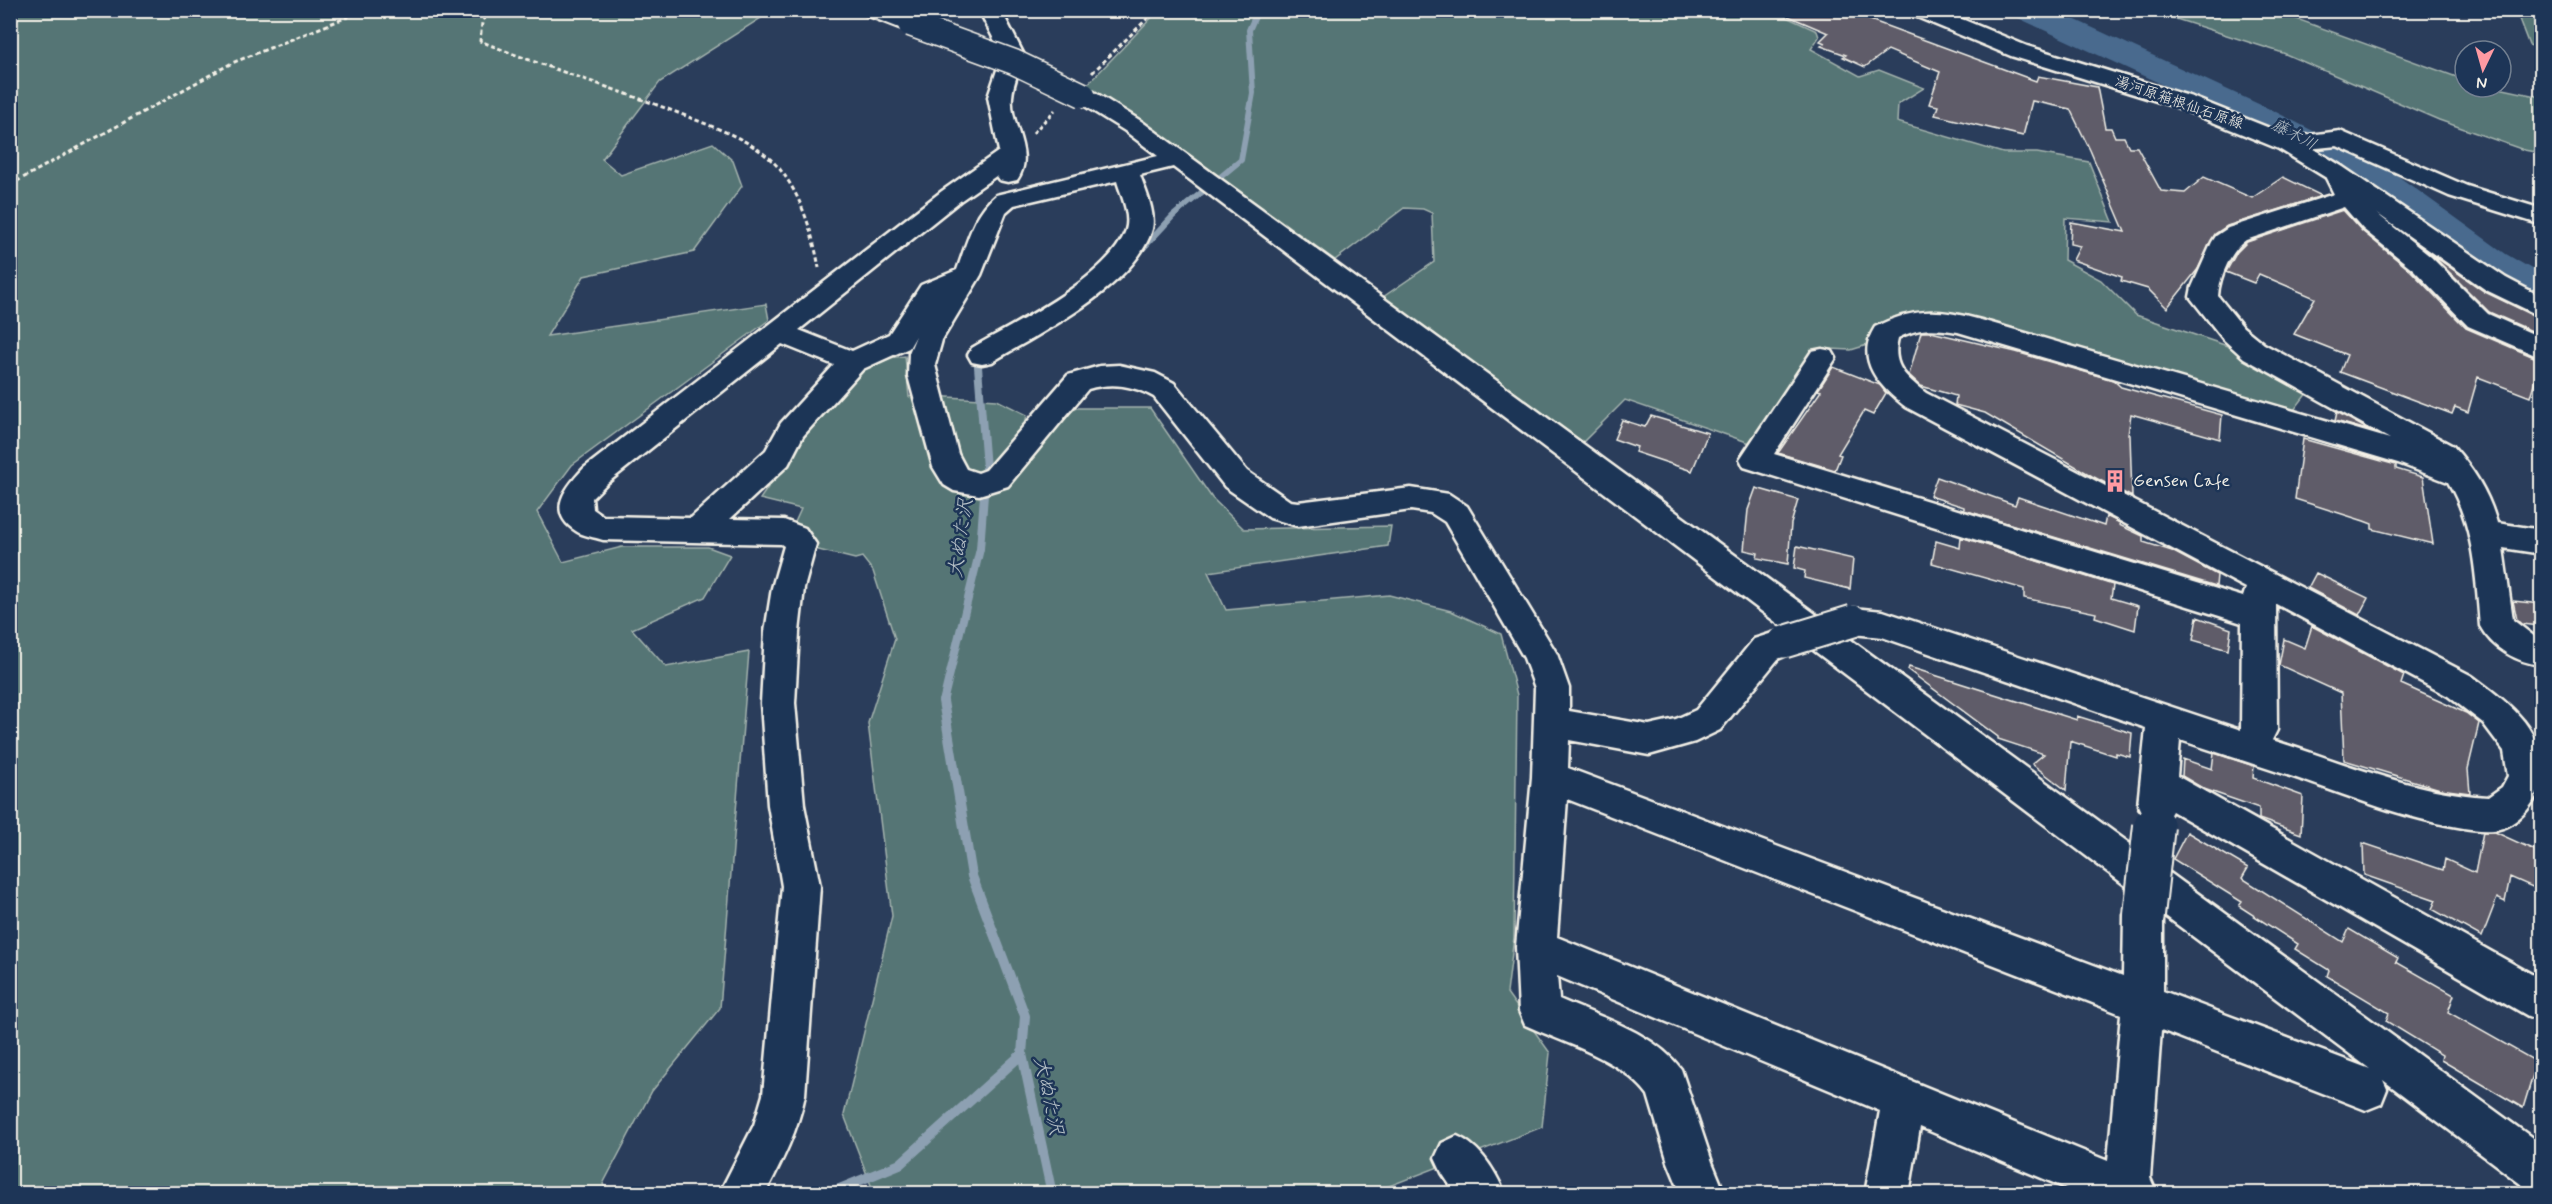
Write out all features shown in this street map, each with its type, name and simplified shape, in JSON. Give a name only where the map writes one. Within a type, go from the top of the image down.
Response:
[{"type":"street","points":[[874,10],[1014,62],[1083,95],[1133,126],[2541,1172]]},
{"type":"street","points":[[990,10],[1012,55],[1000,97],[1012,148],[1005,200]]},
{"type":"street","name":"湯河原箱根仙石原線","points":[[1926,12],[2019,51],[2184,102],[2296,143],[2334,172],[2496,284],[2541,308]]},
{"type":"street","points":[[2296,143],[2340,138],[2458,191],[2541,218]]},
{"type":"street","points":[[741,1194],[771,1137],[780,1113],[790,1024],[801,886],[786,805],[778,703],[782,632],[788,588],[800,543],[794,536],[784,532],[603,528],[587,523],[577,513],[578,495],[595,476],[951,196],[1011,154]]},
{"type":"street","points":[[1176,159],[1005,200],[994,210],[968,275],[927,343],[921,367],[933,410],[941,454],[949,472],[964,482],[981,485],[997,478],[1078,382],[1100,376],[1119,375],[1145,380],[1164,390],[1236,479],[1281,510],[1298,514],[1411,499],[1438,502],[1456,514],[1540,654],[1552,688],[1550,777],[1536,947],[1539,1011],[1636,1054],[1657,1072],[1666,1084],[1703,1194]]},
{"type":"street","points":[[982,355],[1077,297],[1101,280],[1123,256],[1140,228],[1137,207],[1126,171]]},
{"type":"street","points":[[2334,172],[2349,197],[2372,223],[2422,263],[2478,320],[2541,349]]},
{"type":"street","points":[[2349,197],[2237,234],[2225,242],[2205,287],[2204,297],[2233,333],[2254,351],[2442,454],[2461,476],[2486,533],[2497,626],[2527,650],[2541,651]]},
{"type":"street","points":[[698,530],[777,457],[791,430],[853,362],[899,341],[931,291],[968,275]]},
{"type":"street","points":[[1551,722],[1649,740],[1682,732],[1708,720],[1766,649],[1853,621],[1883,624],[2164,720],[2418,802],[2457,811],[2495,814],[2515,798],[2526,777],[2522,746],[2495,713],[2460,686],[2259,578],[1917,400],[1896,385],[1884,368],[1879,350],[1885,333],[1905,321],[1930,318],[1971,326],[2409,455],[2461,476]]},
{"type":"street","points":[[779,332],[853,362]]},
{"type":"street","points":[[1822,358],[1755,459],[2259,615]]},
{"type":"street","points":[[2486,533],[2541,542]]},
{"type":"street","points":[[2259,578],[2259,730]]},
{"type":"street","points":[[1536,947],[1645,994],[2130,1192],[2142,1003],[2144,915],[2164,720]]},
{"type":"street","points":[[1550,777],[2366,1089]]},
{"type":"street","points":[[2158,784],[2541,1002]]},
{"type":"street","points":[[1887,1194],[1903,1099]]},
{"type":"street","points":[[1457,1158],[1483,1194]]},
{"type":"path","points":[[10,185],[232,63],[365,10]]},
{"type":"path","points":[[489,10],[482,23],[480,41],[524,60],[653,101],[723,131],[756,149],[778,167],[802,206],[819,266],[810,307]]},
{"type":"green space","points":[[10,11],[772,11],[660,82],[602,159],[621,175],[713,143],[733,161],[742,186],[694,252],[584,276],[547,336],[766,304],[769,320],[572,465],[537,512],[563,562],[622,547],[708,547],[730,555],[705,597],[632,629],[666,667],[749,652],[720,1008],[652,1091],[603,1184],[608,1193],[11,1193]]},
{"type":"green space","points":[[1158,11],[1773,11],[1817,31],[1819,37],[1811,49],[1860,76],[1879,70],[1924,88],[1898,104],[1897,122],[2003,153],[2037,153],[2089,162],[2113,222],[2065,218],[2064,260],[2101,280],[2136,315],[2254,355],[2311,388],[2291,414],[2005,326],[1945,314],[1920,312],[1899,315],[1888,320],[1876,331],[1867,345],[1851,350],[1830,349],[1813,355],[1756,445],[1625,400],[1583,442],[1383,297],[1434,262],[1432,213],[1423,209],[1404,208],[1335,260],[1190,155],[1084,88]]},
{"type":"green space","points":[[2101,11],[2275,11],[2453,76],[2453,99],[2513,99],[2513,91],[2541,97],[2541,153],[2524,150],[2439,120],[2283,53],[2170,17]]},
{"type":"green space","points":[[2516,11],[2541,11],[2541,48],[2529,45]]},
{"type":"green space","points":[[905,356],[909,397],[915,395],[997,400],[1027,415],[1019,454],[1076,408],[1150,408],[1212,498],[1244,529],[1391,526],[1388,546],[1208,572],[1226,610],[1389,595],[1451,611],[1501,634],[1517,695],[1514,937],[1507,993],[1550,1053],[1542,1127],[1371,1193],[874,1193],[844,1115],[892,916],[868,723],[895,639],[873,571],[862,557],[855,559],[786,542],[801,509],[760,499],[853,362]]},
{"type":"building","points":[[1774,10],[1843,10],[2036,81],[2038,76],[2097,87],[2105,128],[2111,128],[2115,137],[2124,137],[2129,147],[2137,147],[2161,191],[2185,193],[2204,177],[2252,198],[2283,177],[2322,196],[2227,226],[2215,234],[2198,269],[2167,308],[2148,289],[2121,281],[2122,277],[2073,260],[2080,246],[2070,244],[2071,222],[2125,232],[2070,109],[2032,101],[2023,136],[1935,115],[1938,106],[1929,104],[1940,72],[1888,50],[1865,67],[1843,57],[1846,55],[1821,46],[1825,43],[1820,41],[1828,33]]},
{"type":"building","points":[[2343,210],[2362,231],[2411,271],[2466,328],[2541,360],[2530,397],[2478,377],[2468,412],[2455,407],[2452,414],[2340,372],[2347,355],[2294,334],[2315,298],[2259,274],[2254,283],[2226,272],[2237,252],[2247,242]]},
{"type":"building","points":[[2431,254],[2485,292],[2541,319],[2541,335],[2489,312]]},
{"type":"building","points":[[1921,332],[1931,332],[2016,352],[2113,380],[2121,387],[2222,415],[2220,439],[2131,414],[2128,435],[2130,435],[2132,497],[1985,413],[1955,405],[1956,396],[1921,386],[1909,375]]},
{"type":"building","points":[[1833,367],[1880,385],[1886,393],[1873,415],[1864,411],[1838,454],[1841,455],[1835,470],[1778,453],[1821,391],[1818,390]]},
{"type":"building","points":[[2337,412],[2371,431],[2335,421]]},
{"type":"building","points":[[1651,416],[1708,433],[1692,471],[1635,452],[1637,447],[1614,439],[1622,420],[1645,427]]},
{"type":"building","points":[[2303,439],[2396,465],[2396,469],[2423,477],[2433,544],[2372,529],[2372,524],[2295,499]]},
{"type":"building","points":[[1937,477],[2015,505],[2018,497],[2104,526],[2106,516],[2143,536],[2143,542],[2172,551],[2217,575],[2216,586],[1964,510],[1964,507],[1930,496]]},
{"type":"building","points":[[1756,488],[1798,500],[1791,524],[1788,564],[1757,558],[1758,553],[1744,550],[1748,510]]},
{"type":"building","points":[[1961,537],[2113,585],[2111,598],[2138,606],[2135,630],[2095,617],[2096,613],[2024,598],[2024,589],[1932,563],[1936,541],[1960,548]]},
{"type":"building","points":[[1797,546],[1853,559],[1850,589],[1804,578],[1805,571],[1794,568]]},
{"type":"building","points":[[2316,573],[2368,598],[2359,615],[2308,588]]},
{"type":"building","points":[[2513,601],[2541,604],[2541,626],[2521,624],[2517,620]]},
{"type":"building","points":[[2197,617],[2231,629],[2228,650],[2193,640]]},
{"type":"building","points":[[2312,626],[2404,675],[2401,684],[2466,713],[2479,723],[2468,769],[2470,793],[2440,789],[2344,760],[2341,693],[2279,665],[2284,639],[2305,648]]},
{"type":"building","points":[[1909,667],[2077,720],[2077,716],[2132,733],[2130,757],[2116,753],[2116,756],[2070,741],[2066,790],[2032,764],[2044,754],[1998,739],[1908,670]]},
{"type":"building","points":[[2214,753],[2254,766],[2253,778],[2303,796],[2301,834],[2259,819],[2259,808],[2204,789],[2182,776],[2183,759],[2212,769]]},
{"type":"building","points":[[2187,832],[2248,868],[2242,878],[2343,942],[2349,929],[2398,958],[2396,962],[2454,995],[2448,1012],[2537,1062],[2523,1108],[2441,1060],[2442,1055],[2386,1021],[2389,1013],[2327,976],[2329,970],[2295,949],[2298,944],[2239,906],[2242,902],[2173,859]]},
{"type":"building","points":[[2483,832],[2495,832],[2541,853],[2541,864],[2537,889],[2510,877],[2505,902],[2497,898],[2482,937],[2432,909],[2436,900],[2364,875],[2363,843],[2443,870],[2445,859],[2475,873]]},
{"type":"waterway","name":"大ぬた沢","points":[[1136,256],[1173,216],[1241,160],[1253,93],[1249,30],[1258,10]]},
{"type":"waterway","name":"藤木川","points":[[2027,10],[2264,119],[2378,179],[2492,262],[2542,292]]},
{"type":"waterway","name":"大ぬた沢","points":[[943,702],[980,549],[986,468],[977,354]]},
{"type":"waterway","name":"大ぬた沢","points":[[943,702],[972,876],[1025,1016],[1022,1054]]},
{"type":"waterway","points":[[827,1194],[900,1164],[1022,1054]]},
{"type":"waterway","name":"大ぬた沢","points":[[1022,1054],[1052,1194]]},
{"type":"place","name":"Gensen Cafe","points":[[2115,481]]}]
